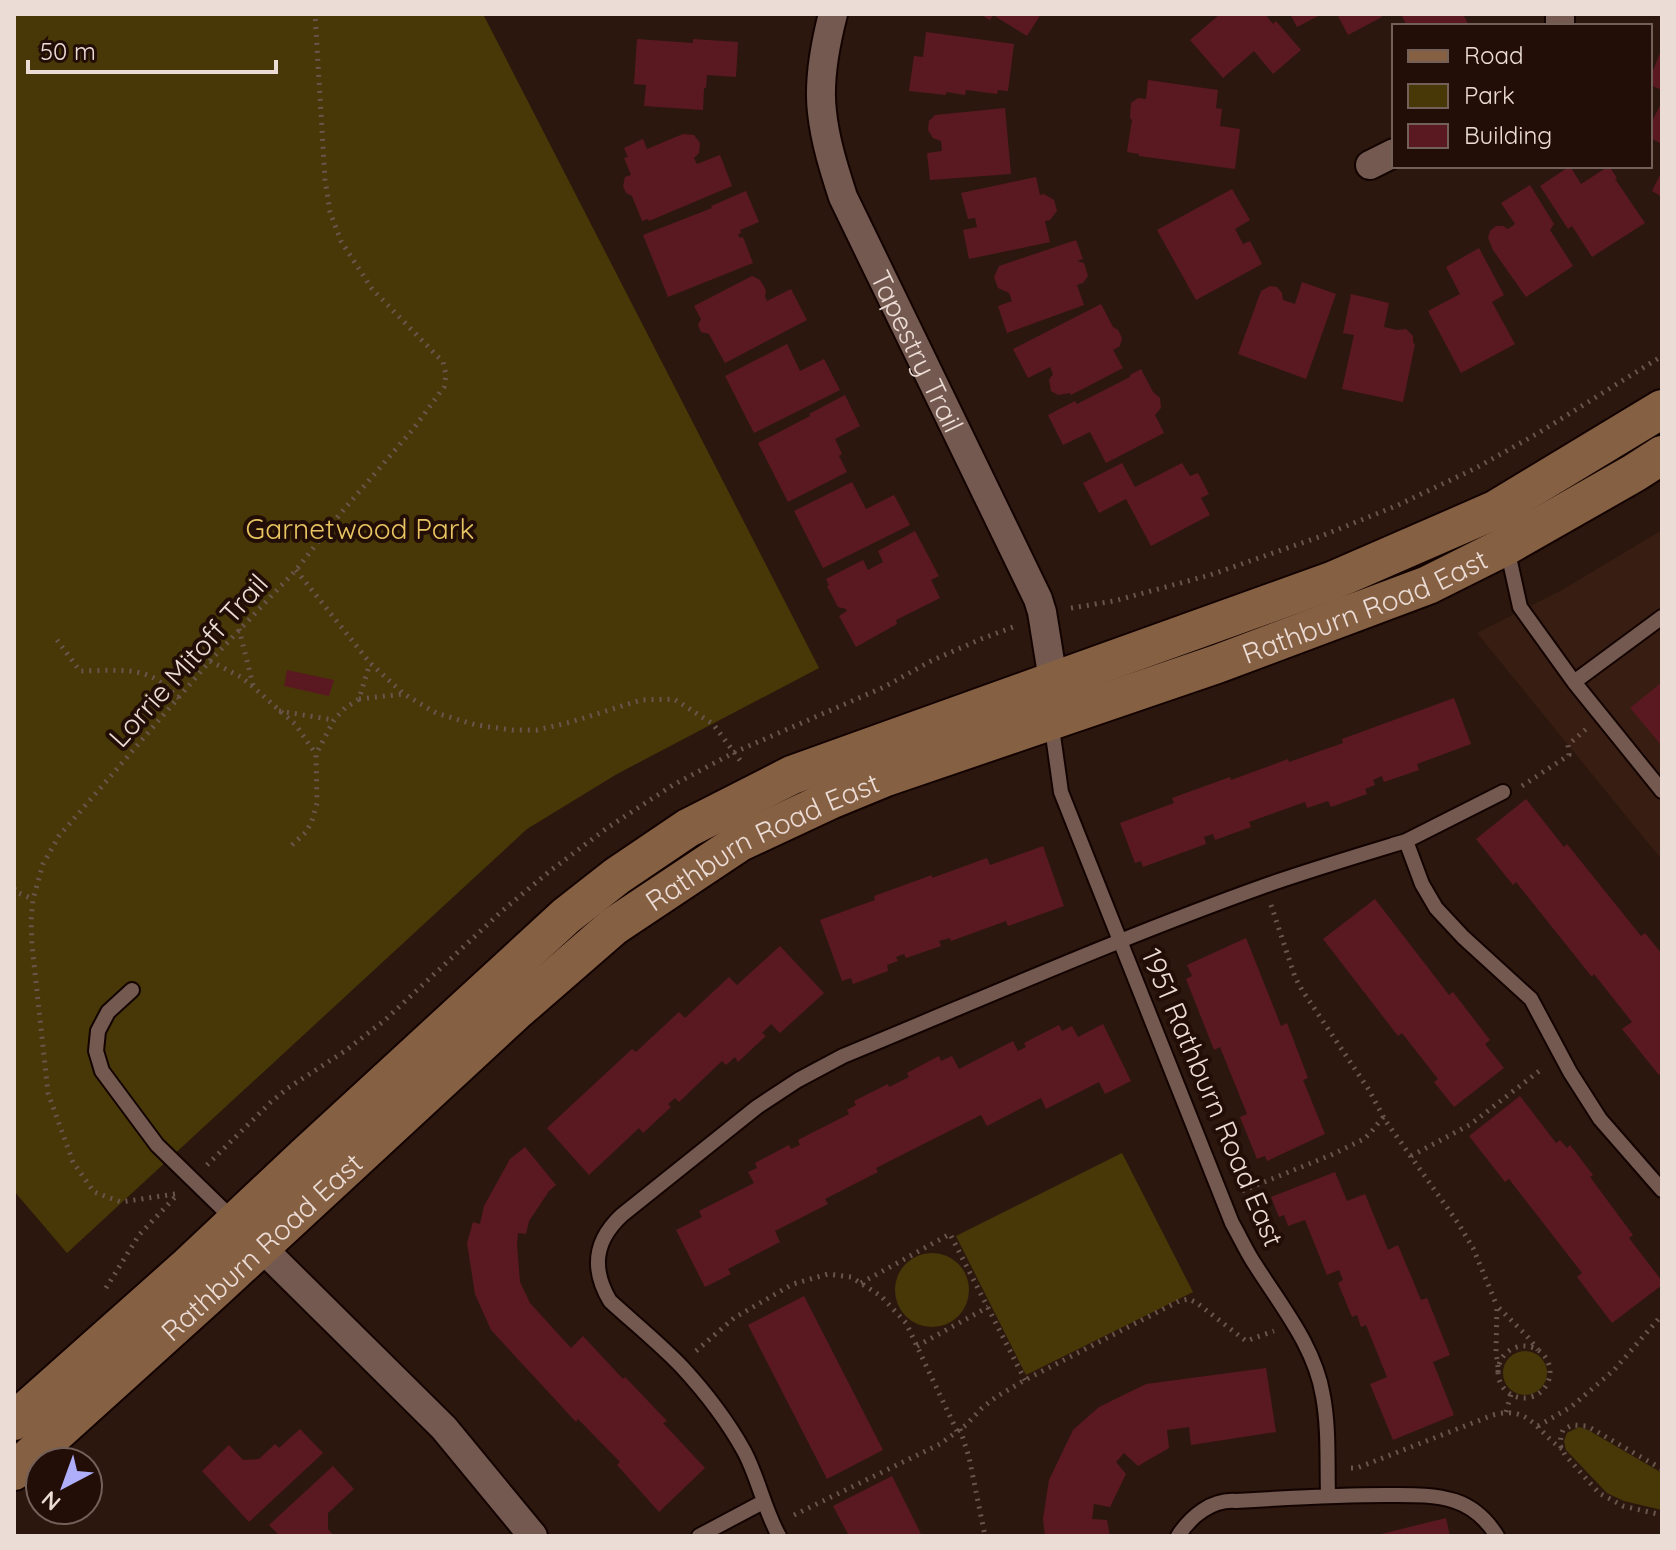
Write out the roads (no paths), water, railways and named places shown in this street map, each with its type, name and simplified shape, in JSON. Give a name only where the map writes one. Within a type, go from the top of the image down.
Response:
[{"type":"street","name":"Tapestry Trail","points":[[833,14],[822,70],[821,110],[836,176],[862,239],[1038,599],[1052,700]]},
{"type":"street","name":"Rathburn Road East","points":[[14,1471],[566,916],[617,876],[688,828],[816,766],[1052,700],[1217,664],[1414,590],[1662,409]]},
{"type":"street","name":"Rathburn Road East","points":[[1500,528],[1662,455]]},
{"type":"street","name":"Rathburn Road East","points":[[14,1421],[248,1234],[614,926],[740,842],[1052,700]]},
{"type":"street","points":[[248,1234],[444,1428],[533,1536]]},
{"type":"lane","points":[[1500,528],[1520,607],[1574,682],[1662,791]]},
{"type":"lane","points":[[1574,682],[1662,617]]},
{"type":"lane","name":"1951 Rathburn Road East","points":[[1052,700],[1061,792],[1232,1223],[1310,1353],[1323,1395],[1328,1495]]},
{"type":"lane","name":"1951 Rathburn Road East","points":[[776,1531],[737,1439],[681,1366],[610,1301],[603,1289],[598,1276],[599,1249],[611,1225],[757,1107],[843,1056],[1121,941],[1264,886],[1406,841],[1503,792]]},
{"type":"lane","points":[[1406,841],[1422,884],[1436,908],[1531,999],[1561,1056],[1600,1119],[1662,1190]]},
{"type":"lane","points":[[132,990],[108,1012],[98,1031],[96,1051],[102,1071],[157,1145],[248,1234]]},
{"type":"lane","points":[[1178,1536],[1200,1511],[1226,1500],[1328,1495],[1423,1495],[1455,1501],[1478,1513],[1497,1536]]},
{"type":"lane","points":[[699,1536],[763,1502]]},
{"type":"park label","name":"Garnetwood Park","points":[[360,528]]}]
